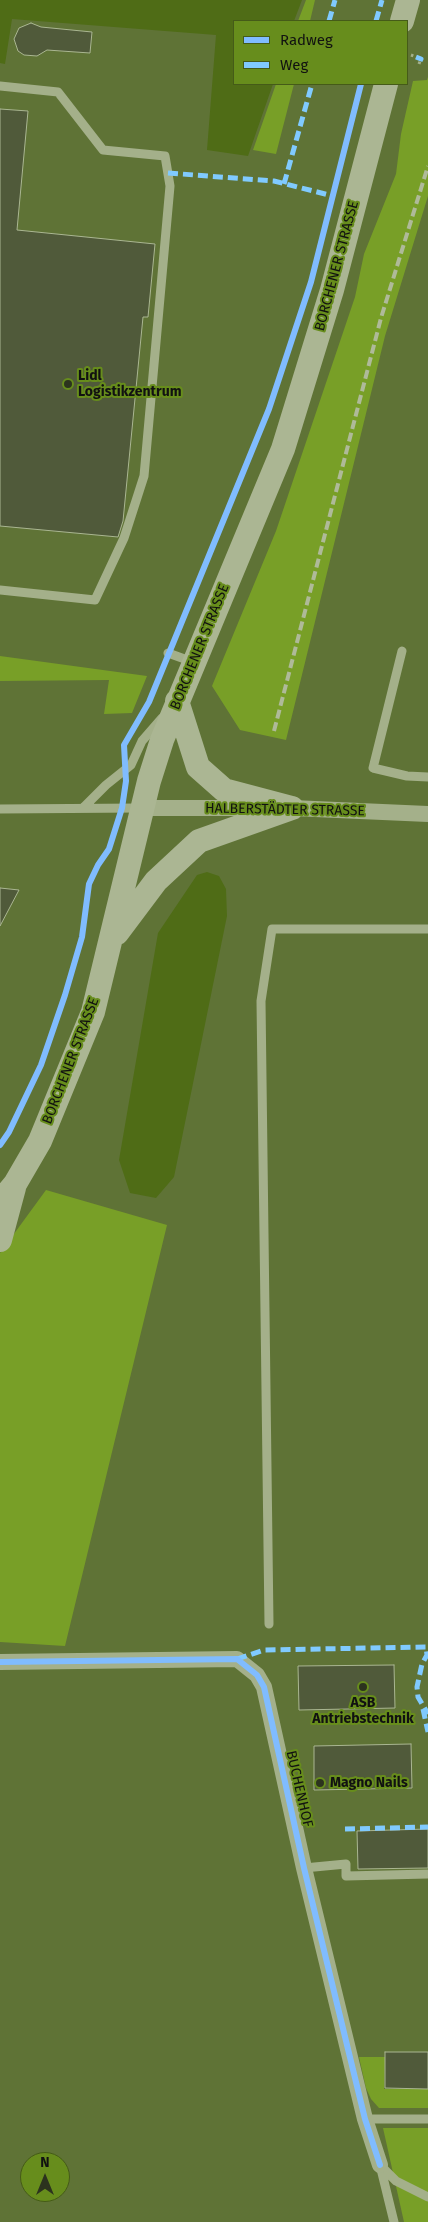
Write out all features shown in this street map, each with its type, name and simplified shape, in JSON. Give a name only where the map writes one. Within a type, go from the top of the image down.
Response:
[{"type":"main road","points":[[402,20],[408,0]]},
{"type":"main road","name":"BORCHENER STRASSE","points":[[0,1202],[15,1184],[40,1141],[93,1012],[143,808],[160,748],[177,701],[283,448],[332,290],[386,85]]},
{"type":"main road","points":[[177,701],[198,767],[224,790],[292,808]]},
{"type":"main road","points":[[111,940],[156,881],[199,841],[292,808]]},
{"type":"main road","points":[[0,1240],[15,1184]]},
{"type":"street","name":"HALBERSTÄDTER STRASSE","points":[[143,808],[292,808],[428,814]]},
{"type":"street","name":"BUCHENHOF","points":[[0,1662],[237,1658],[257,1675],[264,1687],[304,1868],[366,2119],[380,2165]]},
{"type":"lane","points":[[0,86],[58,92],[103,150],[165,156],[170,186],[144,476],[124,538],[94,600],[0,590]]},
{"type":"lane","points":[[402,651],[373,768],[407,776],[428,777]]},
{"type":"lane","points":[[168,653],[194,662]]},
{"type":"lane","points":[[83,808],[106,785],[131,765],[142,741],[177,701]]},
{"type":"lane","points":[[0,809],[143,808]]},
{"type":"lane","points":[[269,1624],[261,1001],[272,929],[428,929]]},
{"type":"lane","points":[[304,1868],[346,1864],[346,1876],[428,1874]]},
{"type":"lane","points":[[366,2119],[428,2118]]},
{"type":"lane","points":[[380,2165],[394,2222]]},
{"type":"lane","name":"BUCHENHOF","points":[[380,2165],[396,2181],[428,2197]]},
{"type":"shaded area","points":[[0,0],[302,0],[294,20],[233,20],[233,85],[273,85],[248,156],[207,150],[216,35],[12,19],[5,64],[0,63]]},
{"type":"shaded area","points":[[306,0],[315,0],[310,20],[298,20]]},
{"type":"shaded area","points":[[428,77],[428,196],[385,336],[286,740],[240,730],[212,686],[276,531],[355,297],[364,254],[396,174],[401,134],[413,81],[427,80]]},
{"type":"shaded area","points":[[276,85],[294,85],[276,154],[253,150]]},
{"type":"shaded area","points":[[0,656],[147,676],[132,713],[104,714],[109,680],[0,681]]},
{"type":"shaded area","points":[[207,872],[219,876],[226,889],[227,916],[174,1177],[156,1198],[130,1193],[119,1160],[158,933],[197,875]]},
{"type":"shaded area","points":[[46,1190],[167,1225],[65,1646],[0,1642],[0,1253]]},
{"type":"shaded area","points":[[359,2057],[385,2057],[384,2089],[428,2089],[428,2108],[379,2108],[371,2099],[366,2088]]},
{"type":"shaded area","points":[[383,2128],[428,2128],[428,2222],[404,2222]]},
{"type":"building","points":[[31,23],[41,27],[92,32],[90,53],[47,50],[37,56],[24,55],[18,51],[14,39],[19,28]]},
{"type":"building","name":"Lidl Logistikzentrum","points":[[0,109],[28,111],[17,230],[155,244],[148,317],[143,317],[123,521],[118,537],[0,526]]},
{"type":"building","points":[[0,888],[19,890],[0,926]]},
{"type":"building","name":"ASB Antriebstechnik","points":[[394,1665],[395,1708],[299,1710],[298,1666]]},
{"type":"building","points":[[411,1744],[412,1788],[314,1790],[314,1746]]},
{"type":"building","points":[[428,1829],[428,1868],[358,1869],[357,1831]]},
{"type":"building","points":[[385,2052],[428,2052],[428,2089],[385,2088]]},
{"type":"railway","points":[[274,731],[381,318],[428,166]]},
{"type":"marked path","points":[[329,20],[335,0]]},
{"type":"marked path","points":[[376,20],[382,0]]},
{"type":"marked path","points":[[416,57],[421,59],[420,61]]},
{"type":"marked path","points":[[284,184],[312,85]]},
{"type":"marked path","points":[[168,173],[274,181],[333,196]]},
{"type":"marked path","points":[[237,1659],[264,1650],[426,1647],[427,1655],[422,1664],[417,1687],[418,1697],[428,1714]]},
{"type":"marked path","points":[[423,1709],[428,1732]]},
{"type":"marked path","points":[[345,1829],[428,1827]]},
{"type":"cycle path","points":[[0,1145],[9,1132],[41,1065],[65,995],[82,937],[89,884],[98,865],[109,849],[122,808],[126,781],[124,745],[149,702],[269,409],[311,282],[361,85]]},
{"type":"cycle path","points":[[0,1662],[237,1659],[257,1675],[264,1687],[304,1868],[365,2119],[380,2165]]},
{"type":"place","name":"Lidl Logistikzentrum","points":[[68,384]]},
{"type":"place","name":"ASB Antriebstechnik","points":[[363,1687]]},
{"type":"place","name":"Magno Nails","points":[[320,1783]]}]
